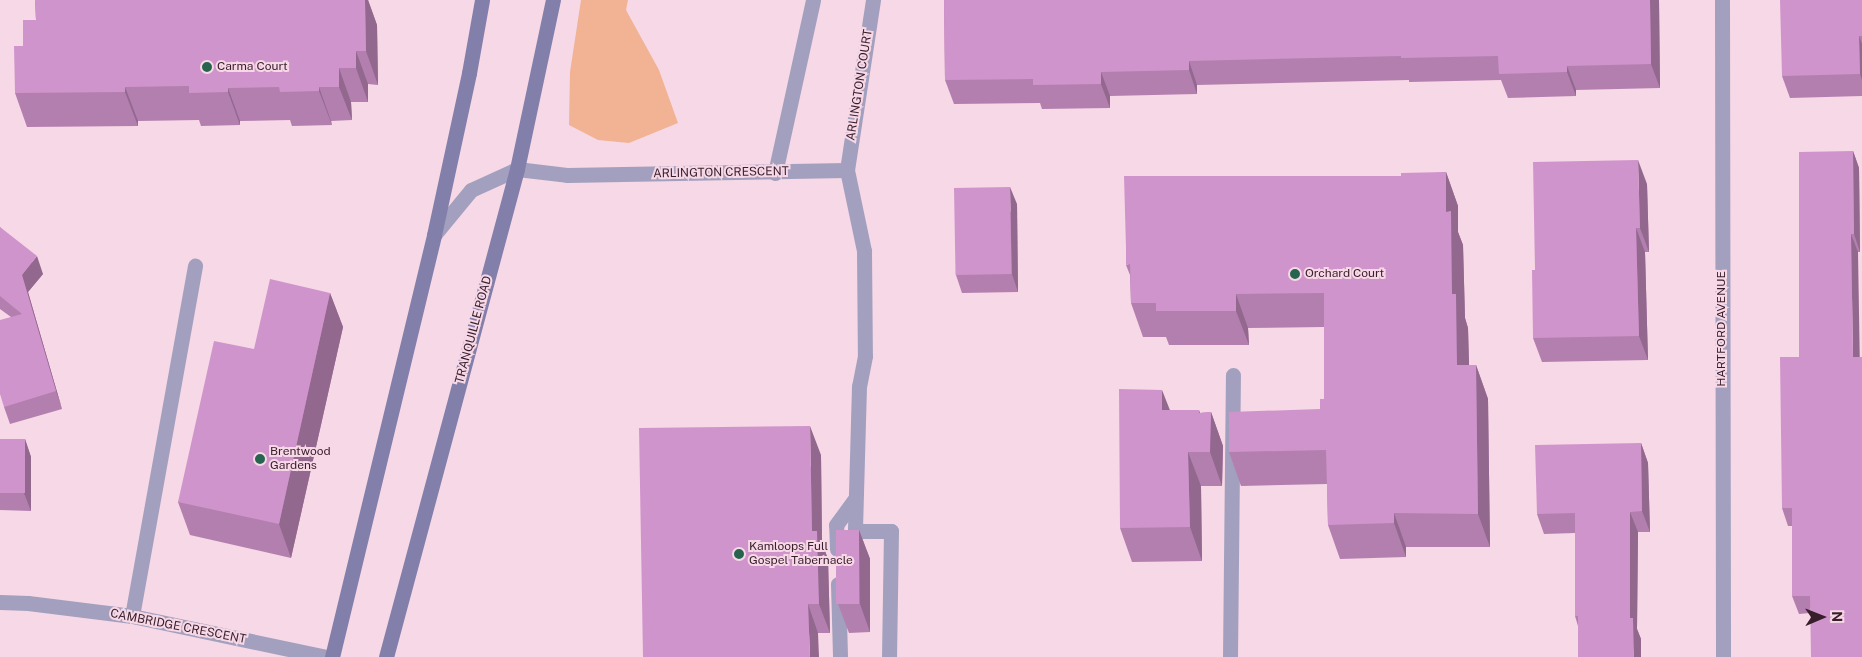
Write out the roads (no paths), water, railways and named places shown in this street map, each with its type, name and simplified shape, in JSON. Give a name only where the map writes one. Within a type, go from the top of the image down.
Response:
[{"type":"main road","points":[[332,657],[434,235],[469,73],[482,0]]},
{"type":"main road","name":"TRANQUILLE ROAD","points":[[386,657],[517,169],[553,0]]},
{"type":"street","points":[[775,173],[813,0]]},
{"type":"street","name":"ARLINGTON COURT","points":[[847,170],[874,0]]},
{"type":"street","name":"HARTFORD AVENUE","points":[[1722,0],[1723,657]]},
{"type":"street","points":[[434,235],[471,190],[517,169]]},
{"type":"street","name":"ARLINGTON CRESCENT","points":[[517,169],[567,176],[847,170]]},
{"type":"street","points":[[847,170],[864,251],[865,356],[859,386],[855,531],[891,531],[890,657]]},
{"type":"street","points":[[132,616],[195,266]]},
{"type":"street","points":[[1230,657],[1233,375]]},
{"type":"street","points":[[840,657],[836,524],[856,499]]},
{"type":"street","name":"CAMBRIDGE CRESCENT","points":[[0,602],[28,603],[132,616],[326,657]]},
{"type":"place","name":"Carma Court","points":[[207,67]]},
{"type":"place","name":"Orchard Court","points":[[1295,274]]},
{"type":"place","name":"Brentwood Gardens","points":[[260,459]]},
{"type":"place","name":"Kamloops Full Gospel Tabernacle","points":[[739,554]]}]
